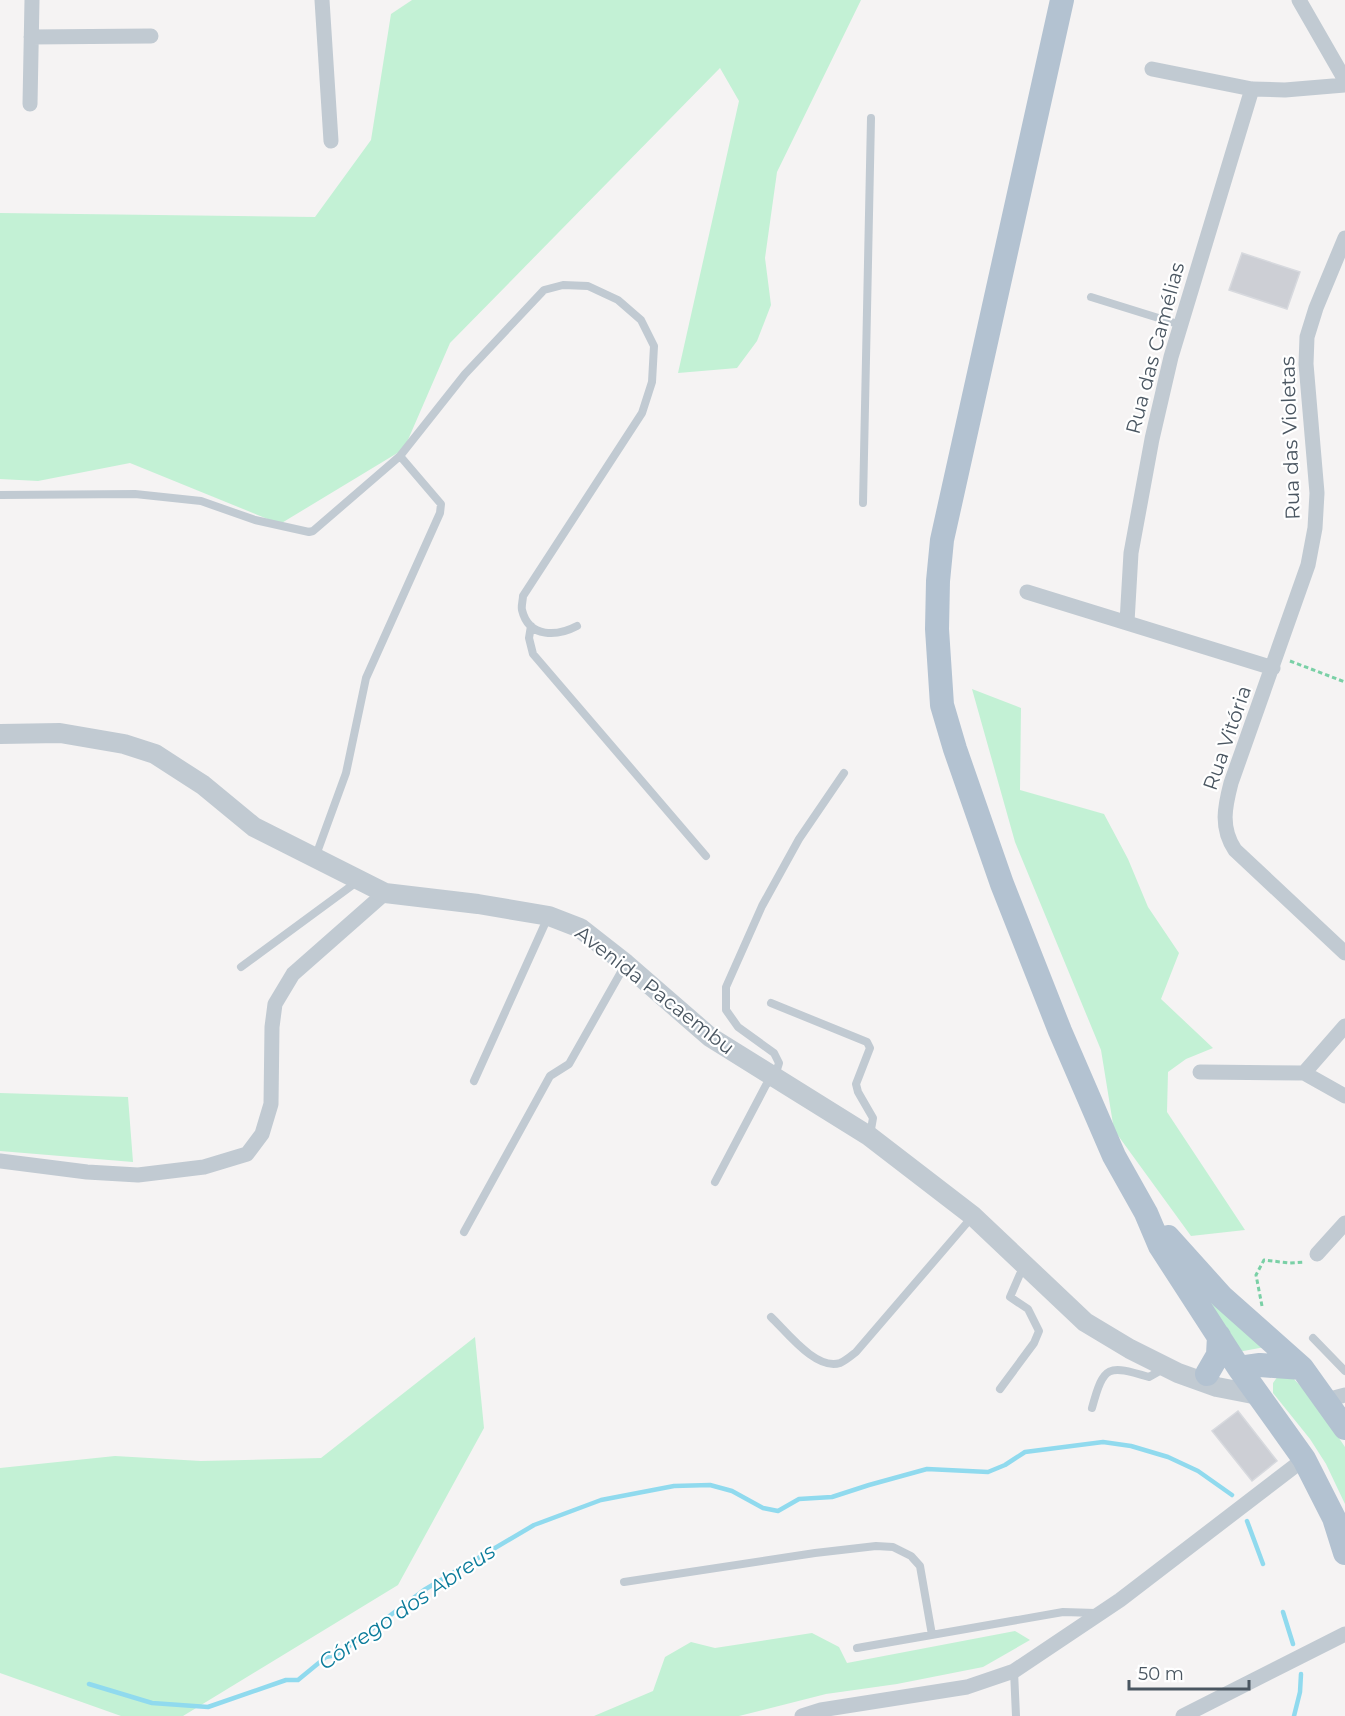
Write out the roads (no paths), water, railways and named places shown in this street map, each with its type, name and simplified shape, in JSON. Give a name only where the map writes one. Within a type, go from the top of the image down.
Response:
[{"type":"main road","points":[[1062,0],[942,540],[938,581],[938,640],[942,705],[1002,884],[1114,1156],[1146,1213],[1160,1246],[1239,1368],[1304,1459],[1334,1518],[1345,1553]]},
{"type":"main road","points":[[1146,1213],[1222,1297],[1267,1337],[1291,1368],[1335,1397],[1345,1428]]},
{"type":"main road","points":[[1207,1374],[1218,1355],[1219,1336]]},
{"type":"main road","points":[[1239,1368],[1260,1365],[1291,1368]]},
{"type":"main road","points":[[1258,1395],[1266,1379],[1291,1368]]},
{"type":"street","points":[[30,104],[32,0]]},
{"type":"street","points":[[322,0],[331,141]]},
{"type":"street","points":[[1299,0],[1345,80]]},
{"type":"street","points":[[31,37],[151,36]]},
{"type":"street","points":[[1152,69],[1252,89],[1285,90],[1345,85]]},
{"type":"street","name":"Rua das Camélias","points":[[1127,622],[1131,553],[1152,439],[1171,357],[1252,89]]},
{"type":"street","name":"Rua das Violetas","points":[[1275,662],[1308,565],[1315,528],[1317,493],[1306,364],[1307,336],[1345,238]]},
{"type":"street","points":[[1027,592],[1275,662]]},
{"type":"street","name":"Rua Vitória","points":[[1275,662],[1231,783],[1226,802],[1226,832],[1235,850],[1345,953]]},
{"type":"street","name":"Avenida Pacaembu","points":[[0,734],[60,733],[124,744],[154,754],[203,785],[254,827],[385,893],[478,904],[549,916],[580,928],[626,963],[711,1037],[869,1136],[973,1216],[1085,1322],[1130,1349],[1172,1370],[1217,1387],[1258,1395]]},
{"type":"street","points":[[0,1161],[87,1172],[138,1175],[204,1167],[247,1154],[262,1134],[271,1104],[272,1027],[275,1004],[282,990],[292,974],[385,893]]},
{"type":"street","points":[[1304,1073],[1345,1026]]},
{"type":"street","points":[[1200,1072],[1304,1073],[1345,1096]]},
{"type":"street","points":[[1317,1254],[1345,1223]]},
{"type":"street","points":[[1172,1370],[1207,1374],[1223,1373],[1239,1368]]},
{"type":"street","points":[[802,1716],[821,1710],[967,1687],[1014,1671],[1100,1613],[1304,1459]]},
{"type":"street","points":[[1183,1716],[1345,1634]]},
{"type":"lane","points":[[863,503],[871,118]]},
{"type":"lane","points":[[0,495],[135,494],[201,501],[255,520],[309,532],[318,527],[400,456],[465,374],[544,290],[563,285],[588,286],[618,300],[641,320],[654,346],[652,382],[642,413],[523,596],[522,610],[531,626],[549,634],[563,633],[577,626]]},
{"type":"lane","points":[[1091,297],[1181,325]]},
{"type":"lane","points":[[314,859],[346,773],[366,678],[440,513],[441,504],[400,456]]},
{"type":"lane","points":[[531,626],[529,638],[533,654],[706,856]]},
{"type":"lane","points":[[715,1182],[766,1085],[775,1076],[779,1063],[774,1053],[738,1027],[726,1010],[726,987],[762,906],[799,839],[844,773]]},
{"type":"lane","points":[[241,967],[358,880]]},
{"type":"lane","points":[[474,1081],[549,916]]},
{"type":"lane","points":[[464,1232],[550,1076],[569,1064],[626,963]]},
{"type":"lane","points":[[771,1003],[867,1042],[870,1048],[856,1084],[873,1118],[869,1136]]},
{"type":"lane","points":[[771,1317],[813,1357],[825,1363],[839,1363],[856,1352],[973,1216]]},
{"type":"lane","points":[[1000,1389],[1034,1343],[1039,1331],[1028,1309],[1010,1297],[1026,1266]]},
{"type":"lane","points":[[1313,1338],[1345,1371]]},
{"type":"lane","points":[[1092,1408],[1099,1384],[1109,1371],[1121,1368],[1149,1377],[1172,1370]]},
{"type":"lane","points":[[624,1582],[815,1553],[876,1546],[893,1547],[911,1556],[920,1566],[932,1635]]},
{"type":"lane","points":[[857,1648],[1063,1612],[1100,1613]]},
{"type":"lane","points":[[1014,1671],[1016,1716]]},
{"type":"waterway","name":"Córrego dos Abreus","points":[[89,1684],[152,1703],[208,1707],[286,1680],[298,1680],[326,1657],[336,1655],[348,1647],[424,1590],[534,1525],[601,1500],[674,1486],[710,1485],[732,1491],[763,1508],[778,1511],[799,1499],[832,1497],[927,1469],[988,1472],[1005,1465],[1025,1452],[1103,1442],[1131,1446],[1168,1457],[1198,1471],[1232,1495]]},
{"type":"waterway","name":"Córrego dos Abreus","points":[[1247,1521],[1263,1564]]},
{"type":"waterway","name":"Córrego dos Abreus","points":[[1283,1612],[1293,1644]]},
{"type":"waterway","name":"Córrego dos Abreus","points":[[1294,1716],[1300,1692],[1301,1674]]}]
